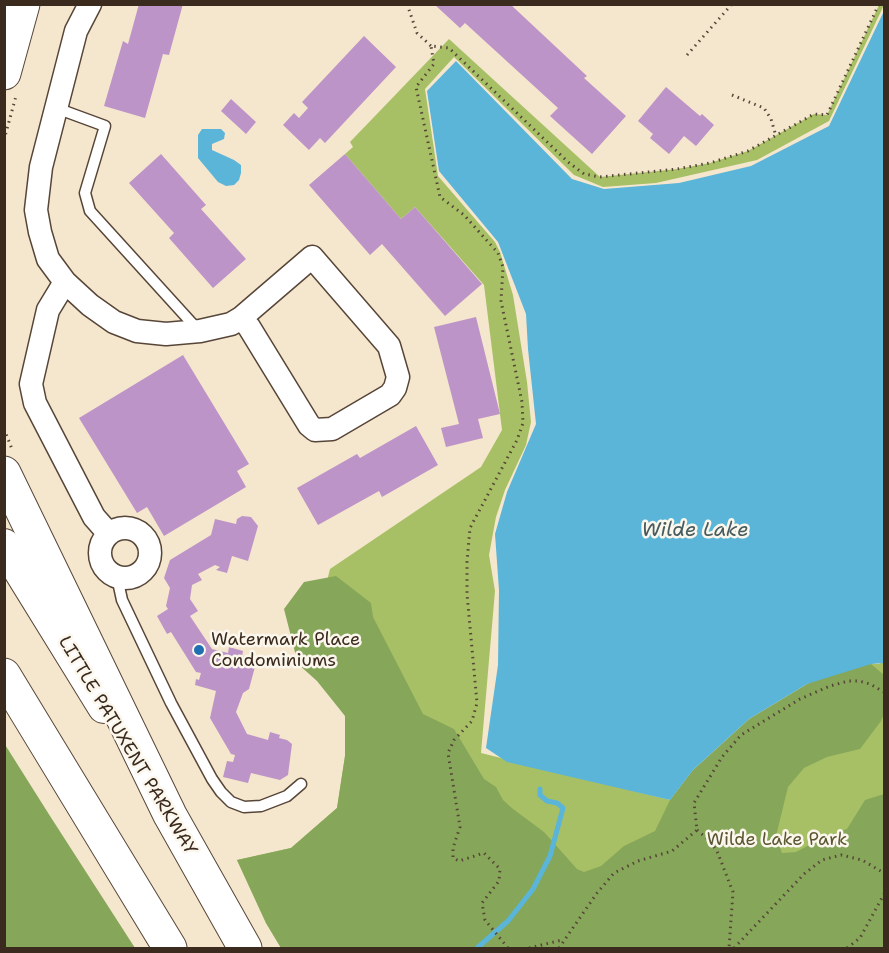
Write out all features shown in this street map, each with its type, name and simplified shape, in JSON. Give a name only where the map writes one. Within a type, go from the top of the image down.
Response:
[{"type":"main road","points":[[4,73],[23,4]]},
{"type":"main road","points":[[4,473],[170,815]]},
{"type":"main road","name":"LITTLE PATUXENT PARKWAY","points":[[4,545],[170,815],[245,948]]},
{"type":"main road","points":[[4,675],[170,948]]},
{"type":"street","points":[[90,4],[76,31],[41,167],[36,210],[48,259],[65,282],[90,305],[114,322],[137,331],[166,334],[200,331],[231,324],[241,318],[312,257],[389,346],[398,378],[395,388],[390,395],[332,429],[315,430],[309,425],[249,327],[241,318]]},
{"type":"street","points":[[65,282],[48,310],[31,384],[35,403],[88,507],[109,534]]},
{"type":"street","points":[[130,528],[141,533],[150,551],[145,569],[138,575],[128,578],[117,577],[108,572],[102,564],[100,554],[102,543],[109,534],[118,529],[130,528]]},
{"type":"lane","points":[[56,108],[105,126],[85,193],[90,211],[200,331]]},
{"type":"lane","points":[[117,577],[122,600],[171,703],[221,792],[231,802],[244,807],[261,806],[287,796],[301,784]]},
{"type":"path","points":[[407,4],[417,33],[431,46],[449,48],[568,162],[584,174],[600,177],[710,163],[748,151],[814,114],[827,116],[879,4]]},
{"type":"path","points":[[687,55],[732,4]]},
{"type":"path","points":[[431,46],[434,64],[416,87],[440,197],[465,216],[498,254],[503,267],[501,301],[522,402],[523,423],[517,440],[470,528],[466,562],[467,594],[477,703],[472,721],[454,740],[448,753],[460,827],[453,848],[453,858],[459,861],[484,853],[501,869],[499,881],[482,903],[485,920],[507,948]]},
{"type":"path","points":[[732,95],[764,108],[771,119],[776,136]]},
{"type":"path","points":[[729,948],[733,892],[717,851],[697,830],[694,803],[722,757],[741,735],[800,699],[830,686],[848,681],[859,681],[885,692]]},
{"type":"path","points":[[559,948],[614,873],[638,861],[672,851],[697,830]]},
{"type":"path","points":[[734,948],[804,874],[822,860],[841,855],[862,860],[885,873]]},
{"type":"path","points":[[847,948],[860,938],[885,894]]},
{"type":"path","points":[[529,948],[563,940]]},
{"type":"green space","name":"Wilde Lake Park","points":[[879,5],[884,5],[829,121],[757,160],[656,183],[603,187],[574,175],[454,57],[425,89],[438,176],[495,242],[500,252],[513,295],[531,422],[526,445],[505,490],[496,517],[489,555],[495,591],[481,753],[670,800],[693,770],[859,663],[884,662],[884,948],[281,948],[266,923],[237,860],[291,848],[337,808],[345,756],[345,716],[320,609],[330,569],[481,467],[502,430],[484,285],[415,207],[401,219],[345,154],[353,147],[350,142],[449,39],[600,177],[710,163],[748,151],[814,114],[827,115]]},
{"type":"green space","name":"Wilde Lake Park","points":[[336,576],[371,603],[373,617],[423,714],[454,729],[484,779],[496,787],[503,800],[544,832],[577,869],[584,872],[601,866],[624,846],[655,831],[670,800],[693,770],[749,719],[807,684],[837,670],[871,664],[884,675],[884,714],[881,721],[860,749],[827,757],[804,768],[788,787],[776,836],[782,853],[796,852],[824,837],[847,829],[865,800],[884,794],[884,948],[281,948],[266,923],[237,860],[291,848],[337,808],[345,756],[345,716],[317,681],[298,664],[284,609],[304,582]]},
{"type":"green space","points":[[4,743],[50,816],[135,948],[5,948]]},
{"type":"water","name":"Wilde Lake","points":[[884,11],[884,663],[871,664],[807,684],[749,719],[693,770],[670,800],[507,762],[486,748],[498,665],[499,590],[495,534],[507,492],[536,424],[526,314],[498,242],[439,171],[427,91],[456,61],[572,179],[604,189],[679,183],[751,166],[829,126]]},
{"type":"water","points":[[202,129],[221,129],[225,133],[224,139],[212,144],[212,150],[241,165],[239,180],[234,185],[226,186],[218,182],[198,158],[198,135]]},
{"type":"building","points":[[139,4],[183,4],[169,55],[163,54],[145,118],[104,106],[123,41],[128,44]]},
{"type":"building","points":[[434,4],[510,4],[587,76],[584,78],[626,116],[592,154],[550,116],[558,108],[465,23],[460,28]]},
{"type":"building","points":[[364,36],[396,67],[325,143],[320,138],[309,150],[283,125],[294,113],[299,118],[308,108],[302,102]]},
{"type":"building","points":[[666,87],[714,125],[696,146],[684,136],[669,154],[650,138],[653,134],[638,121]]},
{"type":"building","points":[[231,99],[256,122],[246,134],[221,111]]},
{"type":"building","points":[[161,154],[206,205],[201,209],[246,259],[213,288],[169,238],[174,233],[129,183]]},
{"type":"building","points":[[345,154],[401,219],[415,207],[482,284],[445,316],[382,244],[370,255],[309,185]]},
{"type":"building","points":[[476,317],[500,414],[478,419],[483,438],[446,447],[441,428],[459,424],[434,327]]},
{"type":"building","points":[[183,355],[249,464],[237,471],[246,487],[164,536],[147,507],[137,513],[79,418]]},
{"type":"building","points":[[416,426],[438,465],[382,497],[379,491],[318,525],[297,488],[357,454],[360,458]]},
{"type":"building","name":"Watermark Place Condominiums","points":[[242,516],[251,517],[258,526],[248,561],[232,556],[227,573],[216,570],[220,567],[215,565],[198,574],[202,580],[192,585],[190,599],[198,611],[190,616],[212,649],[228,653],[229,647],[243,651],[242,656],[252,658],[256,663],[249,689],[243,693],[236,712],[247,734],[268,740],[270,732],[280,735],[279,738],[292,744],[288,775],[280,780],[251,773],[248,783],[223,777],[227,761],[233,762],[235,755],[231,754],[210,718],[216,691],[195,685],[201,673],[196,672],[171,632],[167,634],[157,616],[168,609],[166,606],[170,588],[164,578],[170,560],[211,535],[215,519],[236,524],[237,519]]},
{"type":"waterway","points":[[477,948],[508,921],[533,889],[550,856],[563,808],[557,803],[547,801],[540,795],[540,789]]},
{"type":"place","name":"Watermark Place Condominiums","points":[[199,650]]}]
